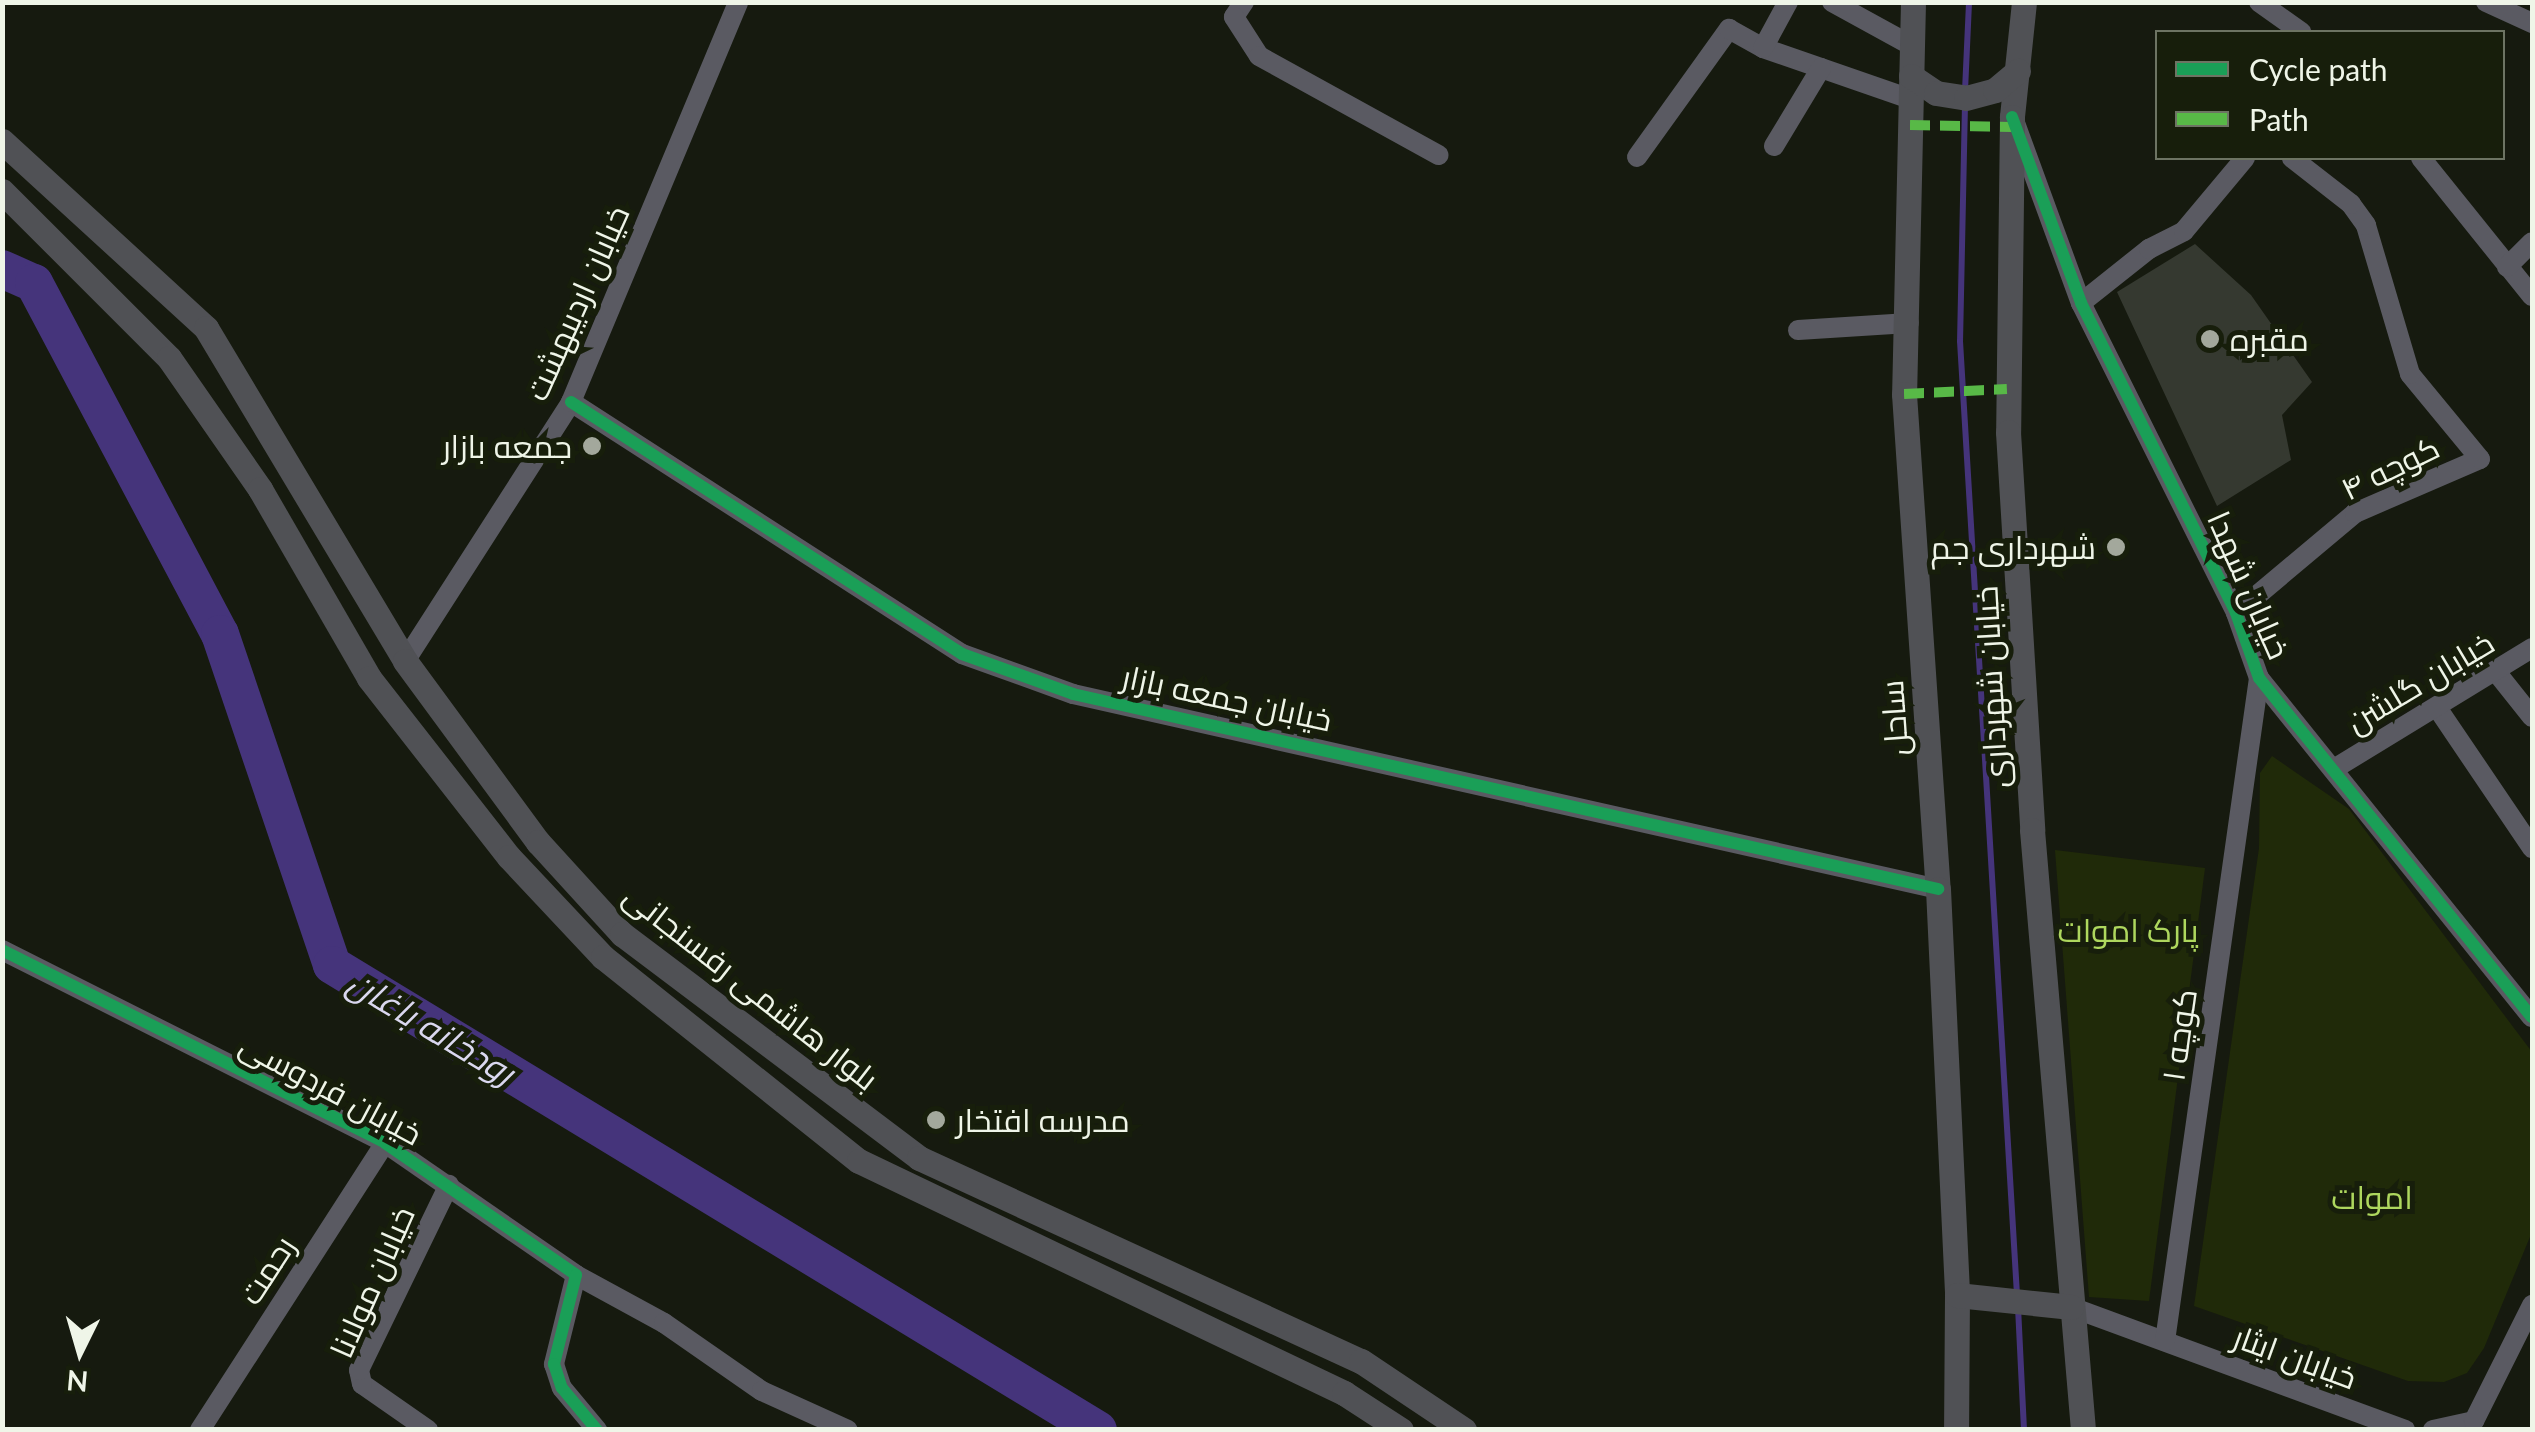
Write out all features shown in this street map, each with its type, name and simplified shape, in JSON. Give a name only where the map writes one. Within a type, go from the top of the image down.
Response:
[{"type":"main road","name":"ساحل","points":[[1913,2],[1909,323],[1904,394],[1938,889],[1957,1294],[1956,1430]]},
{"type":"main road","name":"خیابان شهرداری","points":[[2024,2],[2012,116],[2008,432],[2083,1430]]},
{"type":"main road","points":[[1910,87],[1966,98],[1995,90],[2018,71]]},
{"type":"main road","name":"بلوار هاشمی رفسنجانی","points":[[2,141],[206,328],[405,661],[538,842],[622,934],[919,1158],[1361,1362],[1464,1430]]},
{"type":"main road","name":"بلوار هاشمی رفسنجانی","points":[[2,191],[169,358],[260,489],[369,678],[509,857],[603,957],[859,1161],[1344,1393],[1401,1430]]},
{"type":"main road","points":[[603,957],[622,934]]},
{"type":"main road","points":[[1957,1294],[2072,1307]]},
{"type":"street","name":"خیابان اردیبهشت","points":[[405,661],[570,402],[738,2]]},
{"type":"street","points":[[1244,2],[1234,18],[1259,56],[1438,155]]},
{"type":"street","points":[[1763,48],[1788,2]]},
{"type":"street","points":[[1832,2],[1912,46]]},
{"type":"street","points":[[2259,2],[2298,30]]},
{"type":"street","points":[[2486,2],[2532,23]]},
{"type":"street","points":[[1637,157],[1729,29],[1763,48],[1821,68],[1910,87]]},
{"type":"street","points":[[1774,146],[1821,68]]},
{"type":"street","name":"خیابان شهدا","points":[[2012,116],[2081,303],[2236,614],[2260,678],[2337,767],[2532,1017]]},
{"type":"street","points":[[2081,303],[2150,249],[2184,231],[2242,160]]},
{"type":"street","name":"کوچه ۴","points":[[2236,614],[2355,513],[2480,459],[2410,374],[2366,226],[2351,204],[2295,160]]},
{"type":"street","points":[[2423,160],[2532,296]]},
{"type":"street","points":[[2507,267],[2532,242]]},
{"type":"street","points":[[1798,330],[1909,323]]},
{"type":"street","name":"خیابان جمعه بازار","points":[[570,402],[962,654],[1073,694],[1938,889]]},
{"type":"street","name":"خیابان گلشن","points":[[2337,767],[2438,709],[2532,648]]},
{"type":"street","points":[[2497,672],[2532,717]]},
{"type":"street","name":"کوچه ۱","points":[[2165,1341],[2260,678]]},
{"type":"street","points":[[2438,709],[2532,848]]},
{"type":"street","name":"خیابان فردوسی","points":[[2,950],[385,1143],[576,1275],[664,1322],[762,1391],[848,1430]]},
{"type":"street","name":"رحمت","points":[[200,1430],[385,1143]]},
{"type":"street","name":"خیابان مولانا","points":[[428,1430],[358,1378],[449,1185]]},
{"type":"street","points":[[576,1275],[554,1364],[562,1388],[597,1430]]},
{"type":"street","points":[[2433,1430],[2479,1425],[2532,1305]]},
{"type":"street","name":"خیابان ایثار","points":[[2072,1307],[2406,1430]]},
{"type":"green space","name":"اموات","points":[[2272,756],[2349,809],[2532,1052],[2532,1232],[2484,1348],[2467,1373],[2444,1382],[2408,1381],[2194,1306],[2259,848],[2260,773]]},
{"type":"green space","name":"پارک اموات","points":[[2055,850],[2205,868],[2149,1301],[2089,1297]]},
{"type":"building","name":"مقبره","points":[[2195,244],[2251,295],[2312,382],[2282,415],[2291,460],[2217,506],[2117,292]]},
{"type":"waterway","points":[[1965,91],[1969,2]]},
{"type":"waterway","points":[[1965,104],[1960,341],[2017,1294]]},
{"type":"waterway","name":"رودخانه باغان","points":[[2,269],[34,283],[220,634],[332,965],[1098,1430]]},
{"type":"waterway","points":[[2018,1307],[2024,1430]]},
{"type":"marked path","points":[[1910,125],[2012,127]]},
{"type":"marked path","points":[[1904,394],[2007,389]]},
{"type":"cycle path","points":[[2012,117],[2081,303],[2236,613],[2259,678],[2532,1017]]},
{"type":"cycle path","points":[[571,402],[962,654],[1073,694],[1938,889]]},
{"type":"cycle path","points":[[2,950],[385,1143],[576,1275],[554,1364],[562,1388],[597,1430]]},
{"type":"place","name":"مقبره","points":[[2210,339]]},
{"type":"place","name":"جمعه بازار","points":[[592,446]]},
{"type":"place","name":"شهرداری جم","points":[[2116,547]]},
{"type":"place","name":"مدرسه افتخار","points":[[936,1120]]}]
